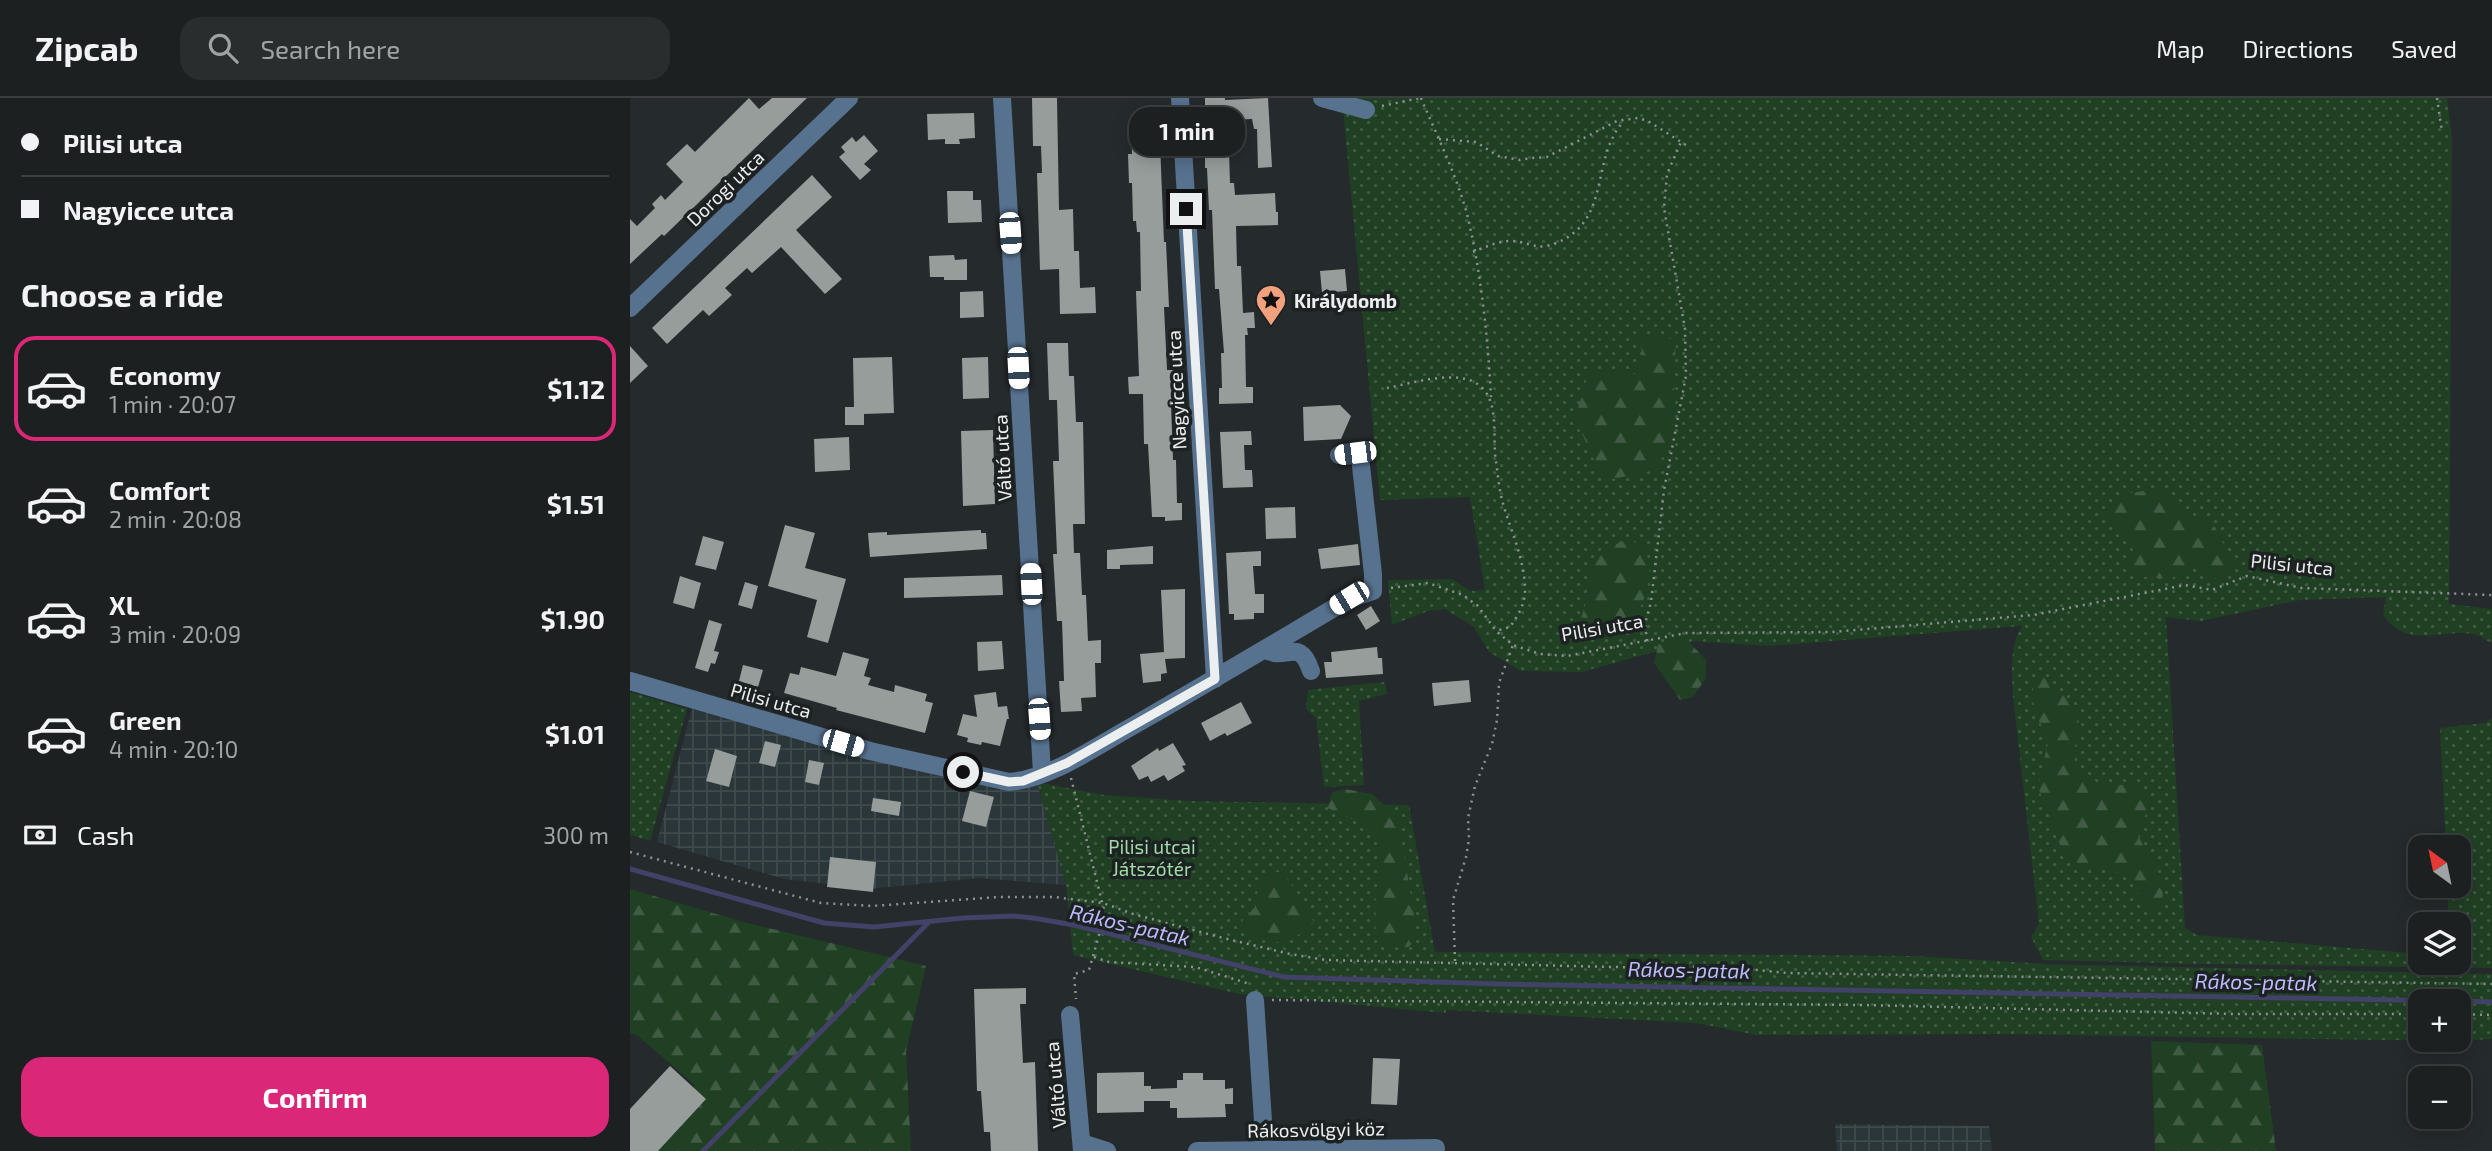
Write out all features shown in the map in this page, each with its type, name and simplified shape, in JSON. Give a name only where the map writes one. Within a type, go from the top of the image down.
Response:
[{"type":"street","name":"Dorogi utca","points":[[630,309],[849,98]]},
{"type":"street","name":"Váltó utca","points":[[1002,98],[1042,773]]},
{"type":"street","name":"Nagyicce utca","points":[[1180,98],[1215,679]]},
{"type":"street","points":[[1322,98],[1356,105]]},
{"type":"street","points":[[1339,455],[1355,453],[1360,457],[1373,591]]},
{"type":"street","name":"Pilisi utca","points":[[630,681],[870,751],[1009,782],[1023,781],[1067,763],[1215,679],[1349,598],[1373,591]]},
{"type":"street","points":[[1265,649],[1272,653],[1298,651],[1306,656],[1311,671]]},
{"type":"street","points":[[1255,1000],[1265,1151]]},
{"type":"street","name":"Váltó utca","points":[[1070,1015],[1082,1147]]},
{"type":"street","points":[[1082,1147],[1107,1151]]},
{"type":"street","name":"Rákosvölgyi köz","points":[[1197,1151],[1436,1148]]},
{"type":"path","points":[[1356,105],[1421,98],[1467,214],[1489,355],[1495,456],[1501,497],[1521,564],[1525,594],[1520,612],[1510,627],[1496,631]]},
{"type":"path","points":[[2437,98],[2442,132]]},
{"type":"path","points":[[1439,139],[1476,142],[1498,156],[1520,160],[1548,157],[1617,121],[1638,118],[1648,121],[1689,147]]},
{"type":"path","points":[[1473,252],[1497,243],[1518,241],[1534,248],[1555,243],[1585,223],[1595,205],[1603,167],[1616,130],[1625,120]]},
{"type":"path","points":[[1647,641],[1644,624],[1651,601],[1662,503],[1686,376],[1685,329],[1664,208],[1667,174],[1681,142]]},
{"type":"path","points":[[1387,388],[1458,376],[1473,380],[1491,400]]},
{"type":"path","name":"Pilisi utca","points":[[1373,591],[1428,583],[1470,600],[1478,606],[1496,631],[1513,645],[1540,654],[1567,656],[1686,633],[1832,632],[2033,615],[2185,585],[2212,590],[2247,576],[2301,588],[2492,595]]},
{"type":"path","points":[[1455,963],[1453,900],[1466,857],[1468,818],[1475,786],[1492,744],[1497,720],[1499,683],[1513,645]]},
{"type":"path","points":[[1067,763],[1105,914],[1089,970],[1074,974],[1076,1013],[1070,1015]]},
{"type":"path","points":[[630,852],[821,903],[872,906],[998,897],[1054,897],[1103,903],[1132,914],[1326,960],[1654,968],[1718,966],[1787,973],[2492,984]]},
{"type":"path","points":[[1094,957],[1109,962],[1195,967],[1251,984],[1255,1000],[1863,1005],[2235,1014],[2408,1014]]},
{"type":"path","points":[[2471,1014],[2492,1015]]},
{"type":"shaded area","points":[[693,704],[1037,782],[1066,885],[979,878],[870,889],[784,879],[657,842]]},
{"type":"shaded area","points":[[1835,1124],[1989,1126],[1992,1151],[1837,1151]]},
{"type":"green space","points":[[1342,98],[2447,98],[2452,139],[2449,604],[2492,609],[2492,643],[2477,635],[2465,633],[2415,635],[2403,632],[2392,625],[2383,614],[2386,597],[2300,600],[2201,621],[2166,617],[2185,928],[2197,935],[2408,953],[2408,967],[2043,960],[2031,937],[2039,924],[2013,696],[2013,651],[2022,626],[1767,646],[1693,641],[1582,672],[1521,671],[1489,652],[1474,627],[1445,609],[1428,611],[1392,625],[1388,580],[1452,579],[1470,591],[1485,590],[1470,497],[1380,500]]},
{"type":"green space","points":[[1639,337],[1676,339],[1672,441],[1655,470],[1613,479],[1599,471],[1575,418],[1589,371],[1635,374],[1644,362]]},
{"type":"green space","points":[[2156,489],[2184,511],[2215,527],[2236,569],[2224,580],[2206,577],[2204,568],[2189,568],[2169,580],[2142,577],[2126,570],[2134,554],[2131,543],[2119,536],[2108,513],[2119,495]]},
{"type":"green space","points":[[1630,539],[1644,549],[1649,568],[1644,599],[1631,626],[1619,631],[1584,629],[1580,622],[1588,595],[1590,563],[1602,549]]},
{"type":"green space","points":[[1685,638],[1706,660],[1706,678],[1693,697],[1680,700],[1654,663],[1658,645],[1672,639]]},
{"type":"green space","points":[[2043,676],[2078,710],[2079,732],[2073,755],[2080,774],[2107,787],[2141,782],[2151,804],[2137,832],[2160,875],[2163,891],[2158,914],[2149,914],[2131,881],[2108,867],[2080,866],[2065,858],[2038,787],[2049,738],[2035,710],[2033,688],[2034,678]]},
{"type":"green space","points":[[1385,682],[1387,694],[1359,701],[1364,785],[1324,787],[1316,718],[1306,709],[1308,690]]},
{"type":"green space","points":[[630,692],[687,709],[650,841],[630,835]]},
{"type":"green space","points":[[2492,718],[2492,968],[2471,968],[2471,912],[2448,912],[2448,898],[2471,898],[2471,835],[2445,835],[2440,728],[2485,723]]},
{"type":"green space","points":[[1037,782],[1104,795],[1188,801],[1409,805],[1435,952],[1913,956],[2045,964],[2408,972],[2408,975],[2492,974],[2492,1039],[2471,1040],[2471,989],[2408,989],[2408,1040],[2000,1034],[1757,1035],[1696,1023],[1446,1010],[1446,1013],[1239,994],[1073,955],[1066,885]]},
{"type":"green space","points":[[1345,789],[1372,794],[1398,818],[1418,939],[1408,947],[1389,948],[1378,935],[1375,911],[1379,850],[1375,837],[1368,827],[1328,808],[1332,792]]},
{"type":"green space","name":"Pilisi utcai Játszótér","points":[[1117,830],[1192,835],[1188,884],[1113,879]]},
{"type":"green space","points":[[1269,872],[1284,872],[1314,922],[1296,936],[1280,942],[1264,940],[1243,930],[1242,921],[1256,906],[1258,884]]},
{"type":"green space","points":[[630,889],[747,923],[926,966],[906,1052],[911,1151],[632,1151],[695,1085],[638,1036],[630,1033]]},
{"type":"green space","points":[[2151,1041],[2262,1045],[2276,1151],[2155,1151]]},
{"type":"building","points":[[749,98],[759,109],[772,98],[807,98],[664,236],[662,234],[630,264],[630,219],[637,226],[655,208],[652,204],[661,195],[665,200],[683,182],[666,164],[687,144],[695,152]]},
{"type":"building","points":[[1032,98],[1057,98],[1059,210],[1073,209],[1074,251],[1079,251],[1080,288],[1095,287],[1096,313],[1060,314],[1059,269],[1040,270],[1037,173],[1042,173],[1041,146],[1033,146]]},
{"type":"building","points":[[1205,98],[1268,98],[1272,167],[1258,168],[1257,129],[1254,129],[1252,119],[1228,120],[1230,183],[1234,183],[1235,195],[1275,193],[1278,212],[1278,225],[1236,226],[1237,266],[1241,266],[1243,313],[1254,312],[1255,328],[1247,328],[1248,335],[1245,335],[1246,387],[1253,387],[1253,403],[1219,404],[1219,388],[1222,388],[1221,353],[1224,353],[1219,289],[1215,289],[1212,210],[1209,210],[1205,168]]},
{"type":"building","points":[[974,113],[975,138],[959,139],[960,144],[945,144],[945,139],[928,140],[927,114]]},
{"type":"building","points":[[1159,118],[1169,307],[1164,307],[1167,370],[1175,370],[1176,403],[1171,403],[1173,460],[1176,460],[1177,503],[1182,503],[1182,520],[1165,521],[1165,517],[1152,517],[1148,444],[1144,444],[1143,394],[1129,394],[1128,377],[1139,376],[1136,291],[1141,291],[1140,232],[1137,232],[1136,221],[1133,221],[1132,183],[1129,183],[1131,119]]},
{"type":"building","points":[[864,135],[878,151],[864,164],[871,170],[860,180],[839,157],[845,152],[841,147],[852,137],[856,142]]},
{"type":"building","points":[[812,175],[832,197],[796,230],[842,279],[825,294],[781,247],[752,273],[747,268],[725,288],[732,295],[709,316],[703,310],[667,344],[652,328]]},
{"type":"building","points":[[947,191],[973,191],[973,200],[981,200],[982,222],[948,223]]},
{"type":"building","points":[[954,255],[955,260],[967,259],[967,280],[930,277],[929,256]]},
{"type":"building","points":[[1345,269],[1347,291],[1322,293],[1320,271]]},
{"type":"building","points":[[983,291],[984,317],[960,318],[960,292]]},
{"type":"building","points":[[1047,343],[1068,343],[1069,376],[1074,376],[1076,422],[1083,422],[1085,524],[1073,524],[1074,553],[1080,553],[1082,595],[1086,595],[1088,641],[1101,640],[1101,663],[1095,663],[1096,697],[1081,698],[1082,711],[1061,712],[1059,681],[1064,681],[1062,621],[1057,621],[1053,554],[1057,554],[1053,461],[1059,461],[1057,400],[1049,400]]},
{"type":"building","points":[[630,346],[648,366],[630,383]]},
{"type":"building","points":[[892,357],[894,413],[864,414],[864,425],[845,425],[845,407],[854,407],[853,358]]},
{"type":"building","points":[[988,357],[989,398],[963,399],[962,358]]},
{"type":"building","points":[[1340,405],[1351,416],[1341,439],[1304,441],[1303,407]]},
{"type":"building","points":[[993,430],[995,504],[963,506],[961,431]]},
{"type":"building","points":[[1251,431],[1252,445],[1244,445],[1245,470],[1252,470],[1253,487],[1223,488],[1220,432]]},
{"type":"building","points":[[849,437],[850,470],[815,472],[814,439]]},
{"type":"building","points":[[1295,507],[1296,538],[1266,539],[1265,508]]},
{"type":"building","points":[[785,525],[815,533],[805,568],[846,579],[828,643],[807,637],[817,600],[768,586]]},
{"type":"building","points":[[981,530],[981,533],[986,533],[987,549],[870,557],[868,533],[887,532],[887,535]]},
{"type":"building","points":[[703,536],[724,542],[716,570],[695,565]]},
{"type":"building","points":[[1358,544],[1360,565],[1321,569],[1318,549]]},
{"type":"building","points":[[1153,546],[1153,564],[1120,565],[1120,569],[1107,569],[1107,550]]},
{"type":"building","points":[[1261,551],[1261,566],[1253,566],[1255,594],[1264,594],[1264,613],[1254,613],[1254,619],[1234,620],[1234,614],[1229,614],[1226,553]]},
{"type":"building","points":[[1002,575],[1003,595],[904,598],[904,578]]},
{"type":"building","points":[[680,576],[701,583],[694,609],[673,603]]},
{"type":"building","points":[[745,582],[758,586],[752,609],[738,605]]},
{"type":"building","points":[[1185,589],[1185,658],[1165,659],[1167,673],[1161,674],[1161,681],[1143,683],[1140,654],[1164,652],[1161,590]]},
{"type":"building","points":[[1371,606],[1380,621],[1366,630],[1357,615]]},
{"type":"building","points":[[709,620],[722,624],[714,651],[719,652],[715,664],[711,663],[708,672],[695,668]]},
{"type":"building","points":[[1002,641],[1004,669],[978,671],[977,642]]},
{"type":"building","points":[[1377,647],[1378,658],[1382,658],[1383,674],[1326,678],[1324,662],[1332,662],[1331,652]]},
{"type":"building","points":[[843,652],[869,659],[864,676],[871,678],[868,685],[894,692],[895,685],[927,694],[925,701],[933,703],[925,733],[836,710],[837,708],[784,693],[790,673],[799,675],[801,667],[836,676]]},
{"type":"building","points":[[743,665],[763,670],[758,687],[739,681]]},
{"type":"building","points":[[1469,680],[1471,702],[1434,706],[1432,683]]},
{"type":"building","points":[[996,692],[998,707],[1007,706],[1009,719],[1000,746],[967,742],[968,738],[957,735],[963,714],[977,717],[974,695]]},
{"type":"building","points":[[1241,702],[1252,723],[1227,736],[1225,733],[1210,741],[1201,723]]},
{"type":"building","points":[[765,741],[781,745],[775,767],[759,763]]},
{"type":"building","points":[[1173,743],[1186,765],[1182,766],[1185,771],[1168,781],[1164,775],[1151,782],[1148,776],[1139,780],[1131,766],[1158,748],[1159,751]]},
{"type":"building","points":[[715,749],[737,756],[729,787],[706,781]]},
{"type":"building","points":[[809,760],[824,763],[819,785],[805,782]]},
{"type":"building","points":[[970,791],[994,797],[986,827],[962,821]]},
{"type":"building","points":[[873,798],[901,802],[899,816],[871,811]]},
{"type":"building","points":[[830,857],[876,862],[873,892],[827,887]]},
{"type":"building","points":[[1026,988],[1026,1004],[1020,1004],[1023,1063],[1035,1062],[1038,1151],[991,1151],[990,1132],[984,1132],[981,1091],[977,1091],[974,989]]},
{"type":"building","points":[[1373,1058],[1400,1059],[1397,1105],[1371,1104]]},
{"type":"building","points":[[670,1066],[706,1099],[658,1151],[630,1151],[630,1109]]},
{"type":"building","points":[[1144,1072],[1144,1086],[1151,1086],[1151,1089],[1177,1088],[1177,1080],[1183,1080],[1183,1073],[1203,1073],[1203,1080],[1225,1080],[1225,1089],[1233,1088],[1233,1104],[1225,1104],[1226,1117],[1177,1118],[1177,1108],[1170,1108],[1170,1101],[1144,1101],[1144,1112],[1097,1113],[1097,1073]]},
{"type":"waterway","name":"Rákos-patak","points":[[630,869],[824,923],[874,927],[963,918],[1033,918],[1074,925],[1284,977],[1498,984],[2408,1000]]},
{"type":"waterway","name":"Rákos-patak","points":[[703,1151],[929,922]]},
{"type":"waterway","name":"Rákos-patak","points":[[2471,1001],[2492,1002]]},
{"type":"place","name":"Királydomb","points":[[1271,327]]},
{"type":"route","points":[[963,772],[1009,782],[1023,781],[1067,763],[1215,679],[1186,209]]}]
